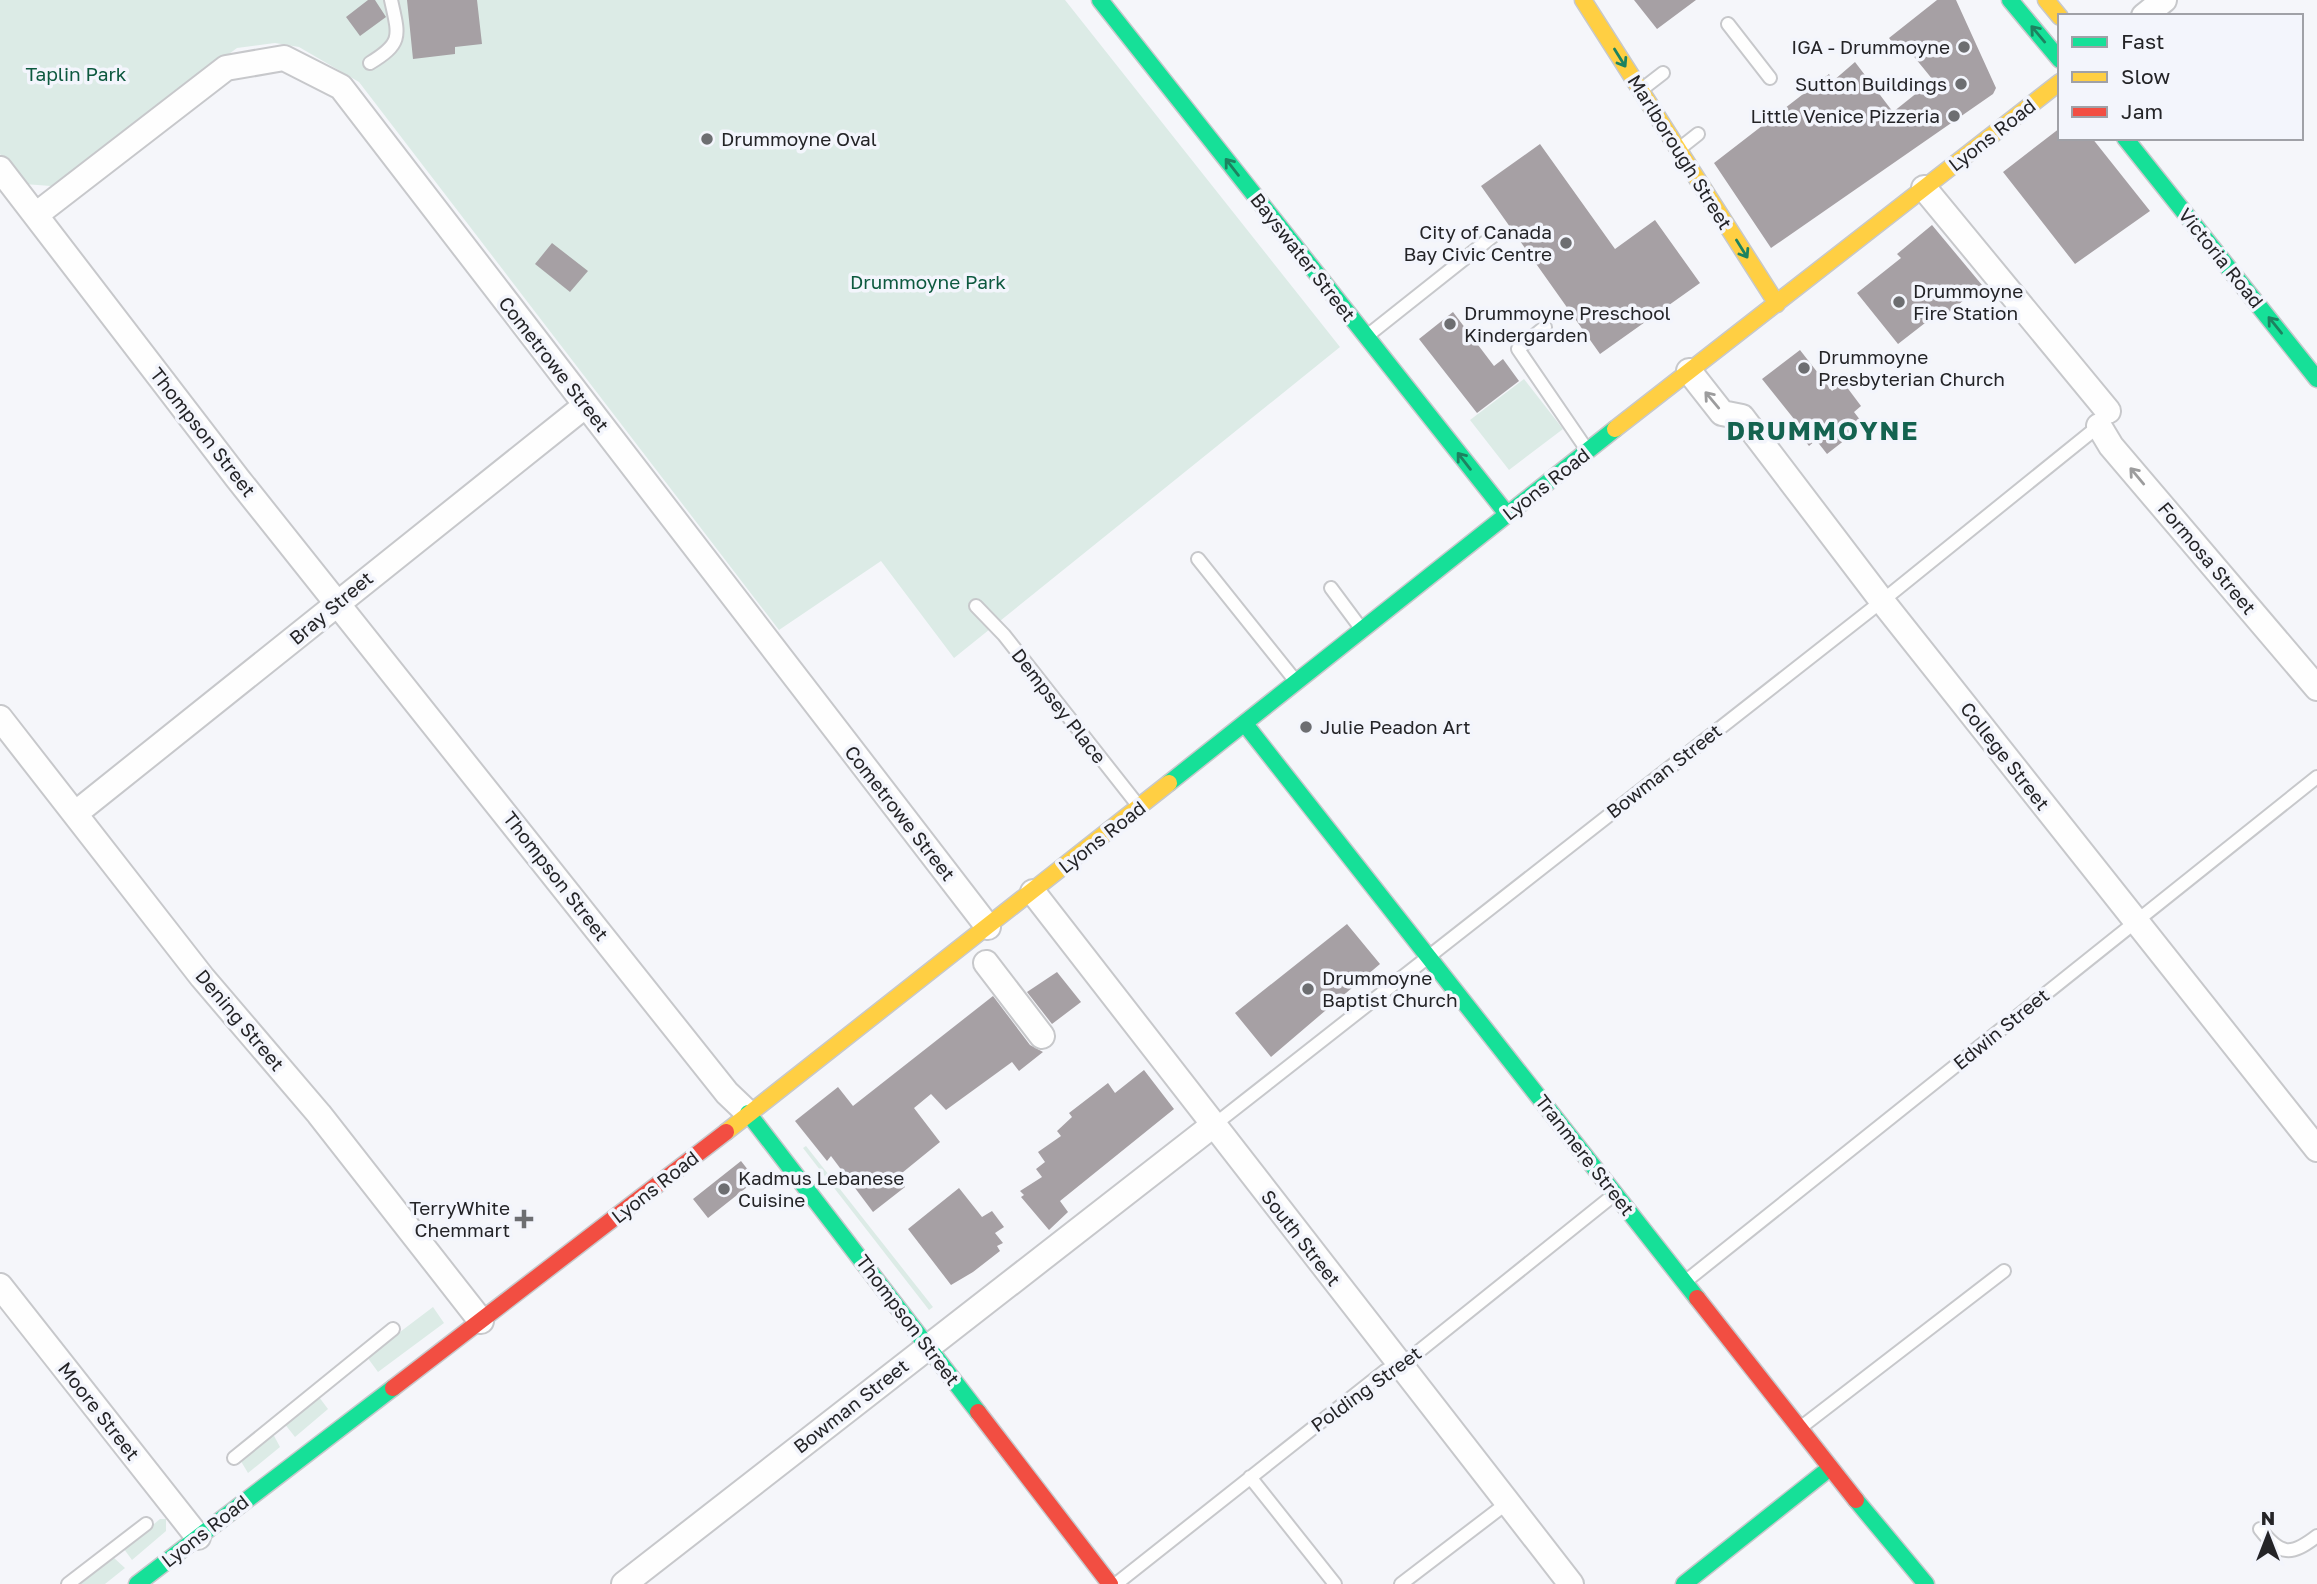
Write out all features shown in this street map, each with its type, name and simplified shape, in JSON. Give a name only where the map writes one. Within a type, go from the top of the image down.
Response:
[{"type":"main road","name":"Bayswater Street","points":[[1100,0],[1507,514]]},
{"type":"main road","name":"Marlborough Street","points":[[1583,0],[1777,304]]},
{"type":"main road","points":[[2010,0],[2058,58]]},
{"type":"main road","points":[[2046,0],[2058,15]]},
{"type":"main road","name":"Lyons Road","points":[[137,1584],[988,927],[1507,514],[2058,84]]},
{"type":"main road","name":"Victoria Road","points":[[2127,140],[2317,379]]},
{"type":"main road","name":"Tranmere Street","points":[[1245,724],[1430,955],[1830,1468],[1926,1584]]},
{"type":"main road","name":"Thompson Street","points":[[748,1113],[1110,1584]]},
{"type":"main road","points":[[1684,1584],[1830,1468]]},
{"type":"street","points":[[2146,14],[2164,0]]},
{"type":"street","name":"Cometrowe Street","points":[[37,214],[226,68],[284,58],[341,87],[988,927]]},
{"type":"street","name":"Thompson Street","points":[[0,169],[238,479],[338,601],[727,1093],[748,1113]]},
{"type":"street","name":"Formosa Street","points":[[1924,188],[2001,279],[2104,419],[2111,446],[2313,682]]},
{"type":"street","name":"College Street","points":[[1689,372],[1722,413],[1742,417],[1882,601],[2317,1149]]},
{"type":"street","name":"Bray Street","points":[[76,813],[586,405]]},
{"type":"street","name":"Dening Street","points":[[0,718],[202,976],[319,1114],[481,1321]]},
{"type":"street","name":"South Street","points":[[1033,891],[1571,1584]]},
{"type":"street","points":[[986,963],[1042,1036]]},
{"type":"street","name":"Bowman Street","points":[[624,1584],[1213,1126]]},
{"type":"street","name":"Moore Street","points":[[0,1286],[198,1537]]},
{"type":"lane","points":[[370,63],[392,50],[396,43],[391,0]]},
{"type":"lane","points":[[1728,24],[1770,78]]},
{"type":"lane","points":[[1641,90],[1663,73]]},
{"type":"lane","points":[[1678,149],[1698,134]]},
{"type":"lane","points":[[1366,336],[1493,236]]},
{"type":"lane","points":[[1545,327],[1518,349],[1588,451]]},
{"type":"lane","name":"Bowman Street","points":[[1213,1126],[1882,601],[2104,419]]},
{"type":"lane","points":[[1198,559],[1297,683]]},
{"type":"lane","points":[[1331,588],[1363,631]]},
{"type":"lane","name":"Dempsey Place","points":[[975,607],[1003,635],[1140,807]]},
{"type":"lane","name":"Edwin Street","points":[[1685,1282],[2317,777]]},
{"type":"lane","name":"Polding Street","points":[[1116,1584],[1251,1476],[1399,1363],[1413,1356],[1615,1193]]},
{"type":"lane","points":[[1800,1429],[2004,1271]]},
{"type":"lane","points":[[234,1458],[393,1329]]},
{"type":"lane","points":[[1251,1476],[1335,1584]]},
{"type":"lane","points":[[1401,1584],[1507,1503]]},
{"type":"lane","points":[[68,1584],[146,1524]]},
{"type":"lane","points":[[2260,1529],[2280,1549],[2289,1551],[2299,1549],[2317,1536]]},
{"type":"green space","name":"Drummoyne Park","points":[[0,0],[1065,0],[1340,347],[954,658],[881,561],[779,630],[359,82],[299,47],[275,43],[237,48],[51,186],[24,184],[0,154]]},
{"type":"green space","points":[[1524,379],[1563,429],[1509,470],[1470,420]]},
{"type":"green space","points":[[806,1146],[933,1307],[929,1310],[803,1148]]},
{"type":"green space","points":[[433,1307],[444,1323],[378,1372],[367,1357]]},
{"type":"green space","points":[[319,1397],[328,1409],[295,1437],[284,1423]]},
{"type":"green space","points":[[272,1432],[280,1447],[248,1473],[239,1458]]},
{"type":"green space","points":[[160,1519],[166,1519],[166,1531],[132,1560],[124,1549]]},
{"type":"green space","points":[[113,1557],[125,1568],[105,1584],[81,1584]]},
{"type":"building","points":[[368,0],[375,0],[386,17],[360,36],[346,17]]},
{"type":"building","points":[[407,0],[477,0],[482,44],[455,47],[455,54],[413,59]]},
{"type":"building","points":[[1634,0],[1696,0],[1657,29]]},
{"type":"building","points":[[1937,0],[1956,0],[1996,88],[1993,94],[1771,248],[1714,163],[1829,74],[1833,81],[1855,62],[1893,112],[1933,80],[1911,53],[1904,57],[1889,38]]},
{"type":"building","points":[[2058,130],[2058,140],[2094,140],[2150,211],[2075,264],[2003,172]]},
{"type":"building","name":"City of Canada Bay Civic Centre","points":[[1540,144],[1615,249],[1655,220],[1700,283],[1600,354],[1481,186]]},
{"type":"building","points":[[1932,225],[1982,285],[1947,314],[1943,309],[1898,344],[1857,293],[1901,258],[1897,254]]},
{"type":"building","points":[[552,243],[588,271],[570,292],[535,264]]},
{"type":"building","points":[[1453,312],[1494,366],[1503,359],[1519,381],[1477,413],[1419,339]]},
{"type":"building","points":[[1800,350],[1832,391],[1843,382],[1861,406],[1854,412],[1864,425],[1827,454],[1816,440],[1809,446],[1790,422],[1794,419],[1762,379]]},
{"type":"building","name":"Drummoyne Baptist Church","points":[[1347,924],[1380,964],[1271,1057],[1235,1013]]},
{"type":"building","points":[[1057,972],[1081,1002],[1052,1024],[1027,992]]},
{"type":"building","points":[[993,996],[1030,1045],[1043,1052],[1019,1071],[1012,1062],[946,1110],[931,1094],[914,1108],[940,1142],[897,1177],[905,1187],[873,1212],[831,1156],[827,1161],[795,1121],[838,1087],[853,1106]]},
{"type":"building","points":[[1144,1070],[1174,1109],[1060,1201],[1068,1212],[1049,1230],[1021,1197],[1024,1195],[1020,1191],[1042,1177],[1036,1169],[1045,1162],[1038,1152],[1061,1136],[1057,1131],[1072,1117],[1069,1113],[1108,1083],[1115,1093]]},
{"type":"building","name":"Kadmus Lebanese Cuisine","points":[[741,1161],[756,1180],[708,1218],[693,1199]]},
{"type":"building","points":[[959,1188],[982,1217],[992,1211],[1004,1227],[995,1233],[1003,1243],[997,1246],[1000,1251],[951,1285],[908,1229]]},
{"type":"traffic: fast","points":[[1100,0],[1507,514]]},
{"type":"traffic: fast","points":[[2010,0],[2058,58]]},
{"type":"traffic: fast","points":[[2127,140],[2317,379]]},
{"type":"traffic: fast","points":[[1169,783],[1615,429]]},
{"type":"traffic: fast","points":[[1245,724],[1697,1298]]},
{"type":"traffic: fast","points":[[748,1113],[978,1412]]},
{"type":"traffic: fast","points":[[137,1584],[393,1388]]},
{"type":"traffic: fast","points":[[1684,1584],[1830,1468]]},
{"type":"traffic: fast","points":[[1856,1500],[1926,1584]]},
{"type":"traffic: slow","points":[[1583,0],[1777,304]]},
{"type":"traffic: slow","points":[[2046,0],[2058,15]]},
{"type":"traffic: slow","points":[[1615,429],[2058,84]]},
{"type":"traffic: slow","points":[[726,1132],[1169,783]]},
{"type":"traffic: jam","points":[[393,1388],[726,1132]]},
{"type":"traffic: jam","points":[[1697,1298],[1856,1500]]},
{"type":"traffic: jam","points":[[978,1412],[1110,1584]]},
{"type":"place","name":"IGA - Drummoyne","points":[[1964,47]]},
{"type":"place","name":"Sutton Buildings","points":[[1961,84]]},
{"type":"place","name":"Little Venice Pizzeria","points":[[1954,116]]},
{"type":"place","name":"Drummoyne Oval","points":[[707,139]]},
{"type":"place","name":"City of Canada Bay Civic Centre","points":[[1566,243]]},
{"type":"place","name":"Drummoyne Fire Station","points":[[1899,302]]},
{"type":"place","name":"Drummoyne Preschool Kindergarden","points":[[1450,324]]},
{"type":"place","name":"Drummoyne Presbyterian Church","points":[[1804,368]]},
{"type":"place","name":"Julie Peadon Art","points":[[1306,727]]},
{"type":"place","name":"Drummoyne Baptist Church","points":[[1308,989]]},
{"type":"place","name":"Kadmus Lebanese Cuisine","points":[[724,1189]]},
{"type":"place","name":"TerryWhite Chemmart","points":[[524,1219]]},
{"type":"district","name":"DRUMMOYNE","points":[[1823,431]]},
{"type":"park label","name":"Taplin Park","points":[[76,74]]}]
